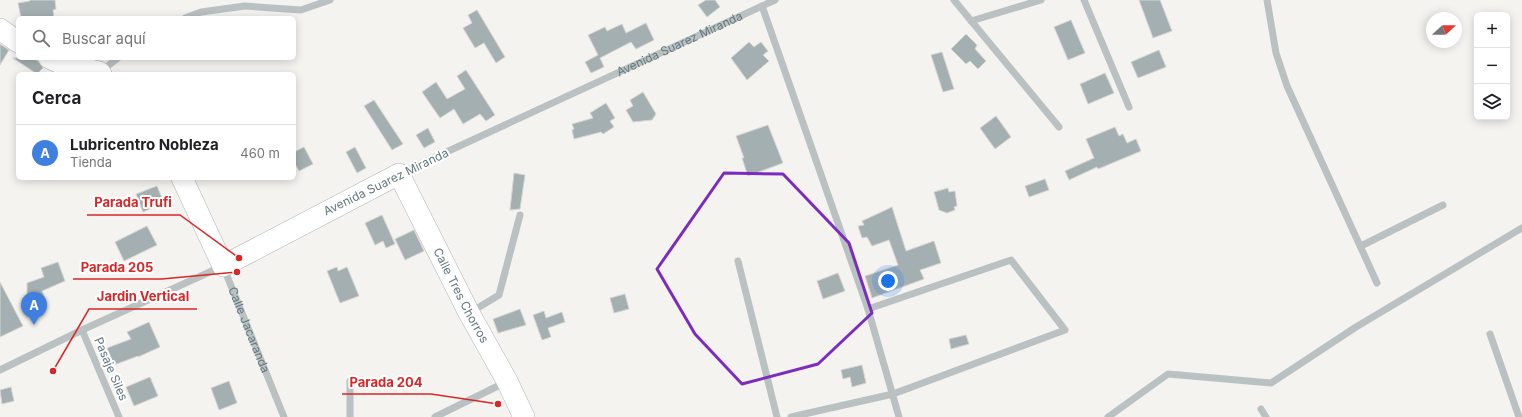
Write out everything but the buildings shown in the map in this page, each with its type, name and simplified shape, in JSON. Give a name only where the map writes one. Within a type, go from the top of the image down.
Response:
[{"type":"main road","points":[[0,29],[16,41]]},
{"type":"main road","points":[[53,60],[60,64],[96,72]]},
{"type":"main road","name":"Avenida Suarez Miranda","points":[[223,266],[399,174]]},
{"type":"main road","name":"Calle Tres Chorros","points":[[399,174],[469,313],[507,381],[524,417]]},
{"type":"main road","name":"Calle Jacaranda","points":[[183,180],[223,266]]},
{"type":"street","points":[[190,16],[201,12],[245,6],[301,10],[330,0]]},
{"type":"street","name":"Avenida Suarez Miranda","points":[[399,174],[775,0]]},
{"type":"street","points":[[954,0],[1060,127]]},
{"type":"street","points":[[971,21],[1041,0]]},
{"type":"street","points":[[1084,0],[1129,107]]},
{"type":"street","points":[[1267,0],[1276,53],[1287,86],[1377,283]]},
{"type":"street","points":[[762,6],[868,309],[899,417]]},
{"type":"street","points":[[101,72],[116,60]]},
{"type":"street","points":[[1360,246],[1443,205]]},
{"type":"street","points":[[469,313],[499,296],[520,215]]},
{"type":"street","points":[[1108,417],[1168,374],[1271,382],[1356,327],[1522,228]]},
{"type":"street","points":[[791,417],[893,394],[1065,330],[1011,260],[868,309]]},
{"type":"street","points":[[738,261],[776,417]]},
{"type":"street","name":"Avenida Suarez Miranda","points":[[0,370],[82,330],[223,266]]},
{"type":"street","name":"Calle Jacaranda","points":[[223,266],[284,417]]},
{"type":"street","name":"Pasaje Siles","points":[[82,330],[119,417]]},
{"type":"street","points":[[1490,334],[1519,417]]},
{"type":"street","points":[[350,381],[350,417]]},
{"type":"street","points":[[435,417],[507,381]]},
{"type":"street","points":[[1261,409],[1266,417]]},
{"type":"highlighted area","points":[[724,173],[783,174],[849,243],[872,313],[818,364],[742,384],[695,334],[657,269]]},
{"type":"place","name":"Parada Trufi","points":[[239,258]]},
{"type":"place","name":"Parada 205","points":[[237,272]]},
{"type":"place","name":"Lubricentro Nobleza","points":[[34,325]]},
{"type":"place","name":"Jardin Vertical","points":[[53,371]]},
{"type":"place","name":"Parada 204","points":[[498,404]]}]
